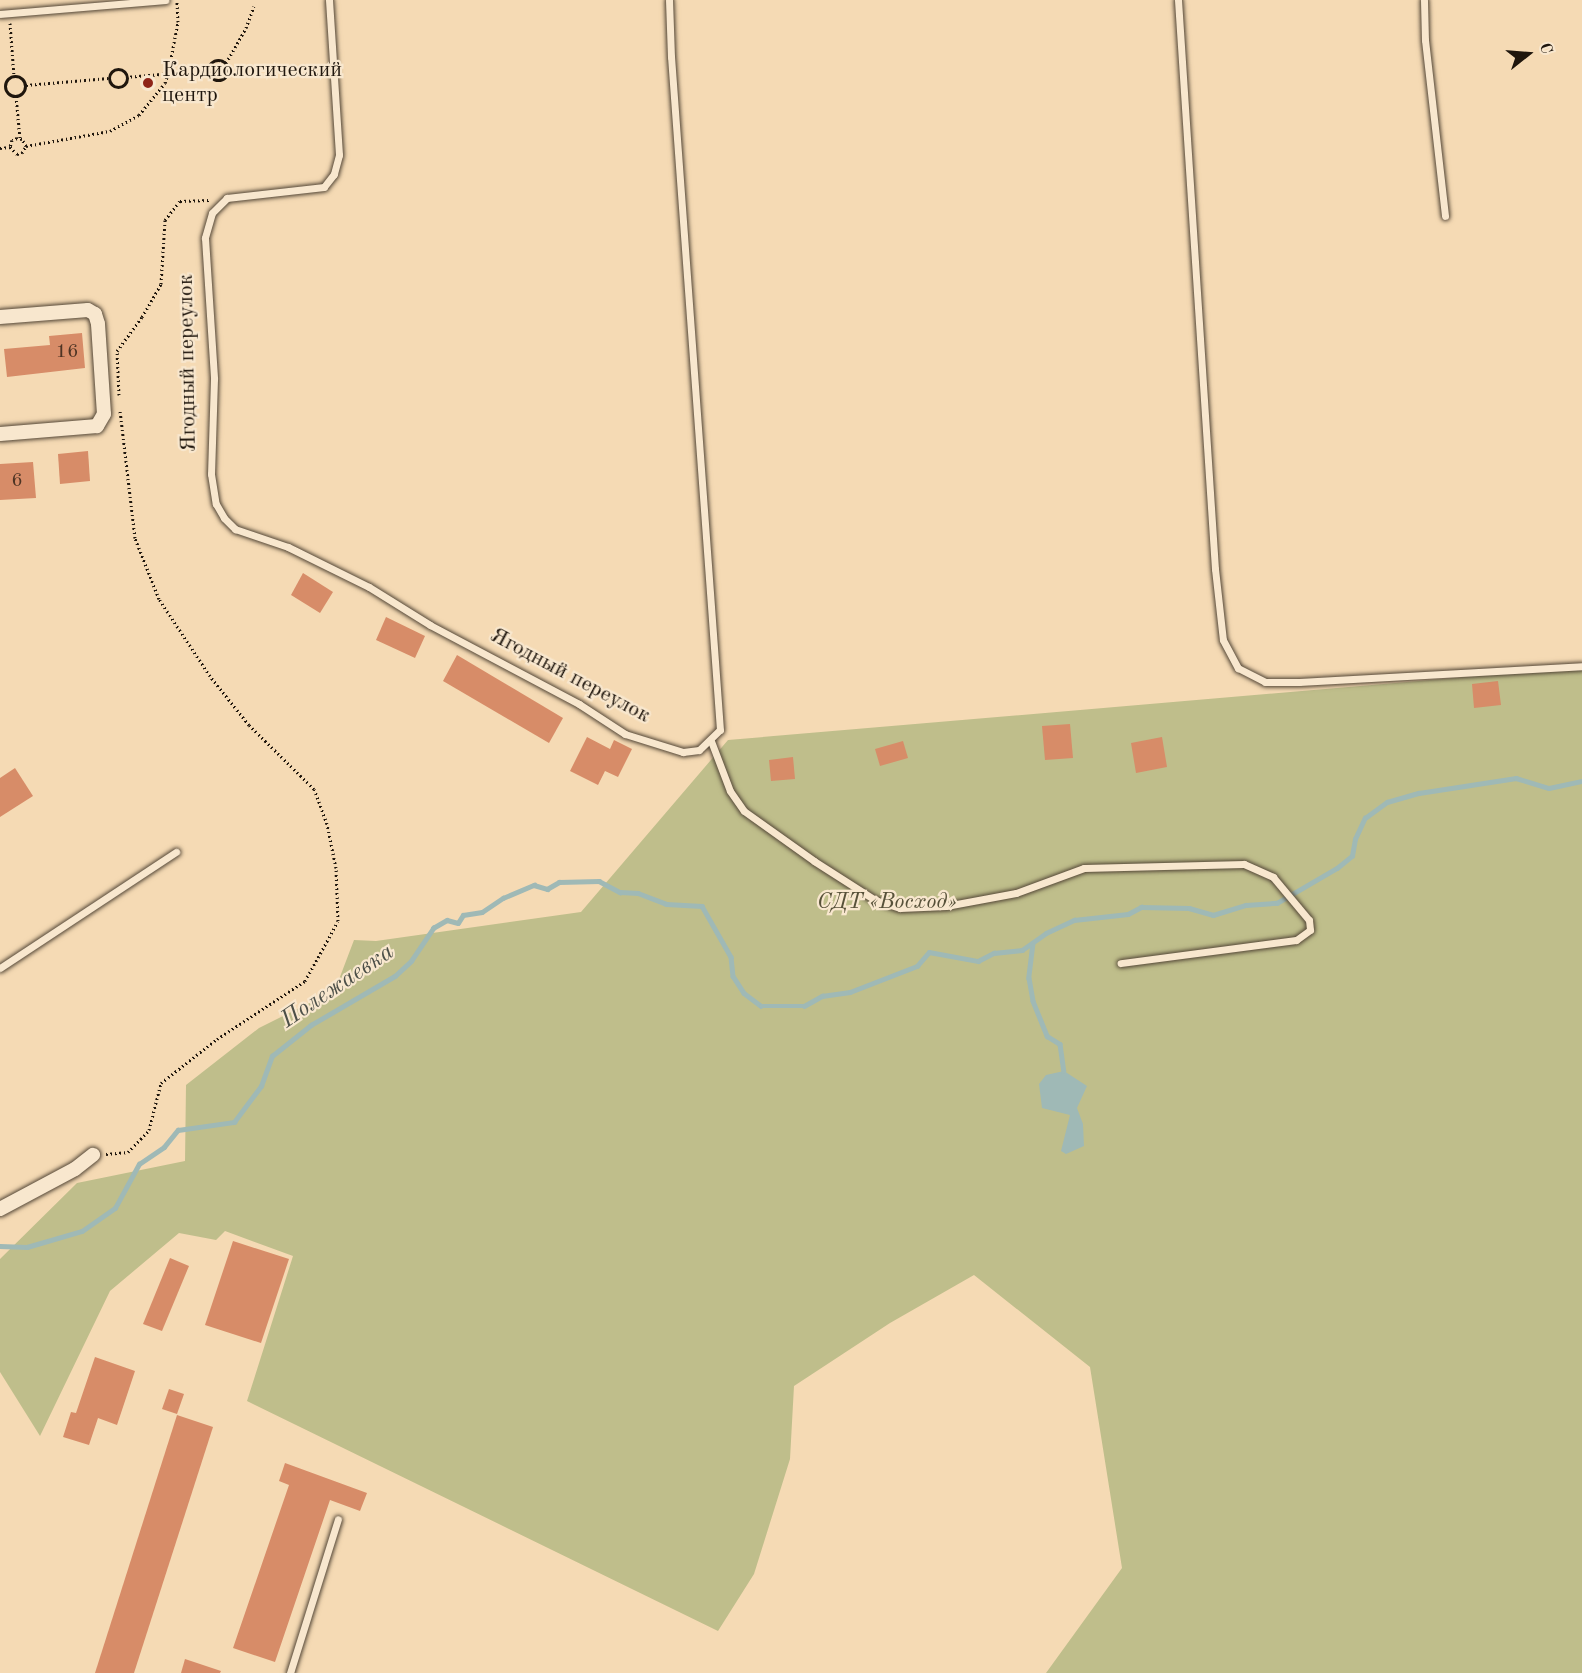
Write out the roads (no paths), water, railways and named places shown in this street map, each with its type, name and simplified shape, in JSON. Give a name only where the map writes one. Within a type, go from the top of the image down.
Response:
[{"type":"street","points":[[0,317],[88,310],[94,314],[98,324],[103,419],[98,426],[0,434]]},
{"type":"street","points":[[0,1209],[75,1169],[93,1155]]},
{"type":"lane","points":[[0,14],[165,0]]},
{"type":"lane","name":"Ягодный переулок","points":[[328,0],[339,155],[334,174],[324,187],[227,198],[212,213],[205,238],[214,379],[211,474],[216,504],[224,518],[235,529],[288,546],[369,587],[430,625],[579,704],[625,734],[683,752],[699,750],[711,741]]},
{"type":"lane","points":[[669,0],[720,730],[711,741],[730,791],[744,811],[814,861],[876,900],[900,908],[946,906],[1016,893],[1084,868],[1244,864],[1273,877],[1309,920],[1310,930],[1296,940],[1121,963]]},
{"type":"lane","points":[[1178,0],[1215,569],[1223,640],[1238,668],[1265,682],[1299,682],[1582,666]]},
{"type":"lane","points":[[1424,0],[1425,40],[1445,216]]},
{"type":"lane","points":[[0,968],[176,852]]},
{"type":"lane","points":[[290,1673],[338,1519]]},
{"type":"water","points":[[1064,1071],[1087,1086],[1077,1108],[1083,1124],[1084,1146],[1066,1154],[1061,1151],[1070,1115],[1042,1108],[1039,1084],[1046,1075]]},
{"type":"waterway","name":"Полежаевка","points":[[0,1246],[27,1247],[82,1231],[115,1208],[139,1164],[164,1147],[178,1130],[234,1122],[261,1086],[272,1056],[311,1025],[395,976],[411,961],[433,928],[447,920],[458,923],[463,915],[482,912],[503,898],[534,885],[547,889],[559,882],[599,881],[620,892],[638,893],[666,904],[702,906],[731,957],[733,976],[744,993],[761,1006],[804,1006],[822,996],[850,992],[917,966],[929,952],[978,961],[994,953],[1022,950],[1046,933],[1074,920],[1128,914],[1141,907],[1189,908],[1213,915],[1246,905],[1277,903],[1337,868],[1352,856],[1355,839],[1365,818],[1387,802],[1419,793],[1516,778],[1549,788],[1582,781]]},
{"type":"waterway","name":"Полежаевка","points":[[1033,943],[1029,978],[1033,1001],[1047,1036],[1060,1044],[1064,1071]]},
{"type":"place","name":"Кардиологический центр","points":[[148,83]]},
{"type":"park label","name":"СДТ «Восход»","points":[[887,903]]}]
